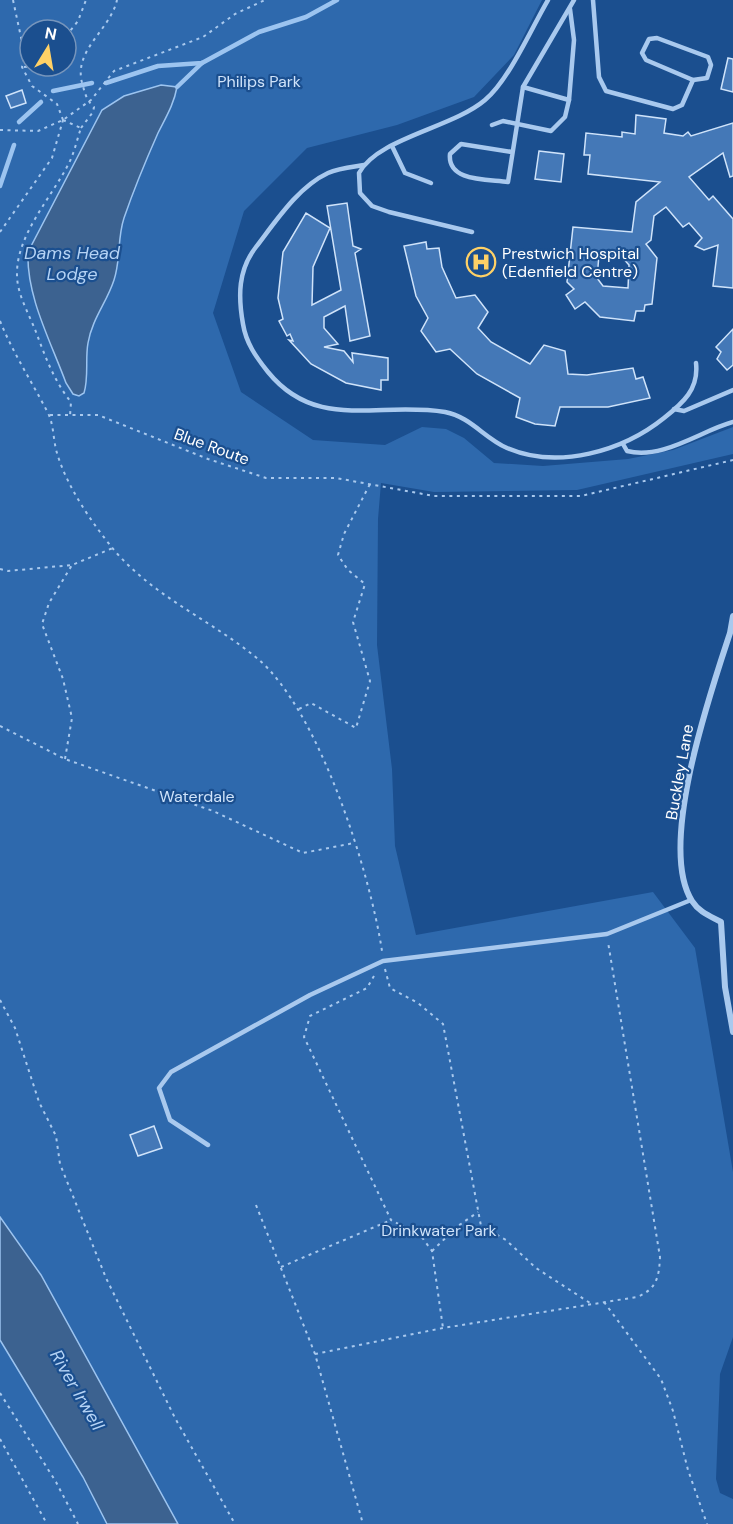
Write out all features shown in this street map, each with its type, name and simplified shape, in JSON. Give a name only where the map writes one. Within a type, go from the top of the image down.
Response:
[{"type":"street","name":"Buckley Lane","points":[[691,900],[683,873],[682,854],[690,770],[697,735],[730,633],[733,616]]},
{"type":"street","points":[[691,900],[703,913],[721,922],[725,987],[733,1032]]},
{"type":"lane","points":[[472,232],[372,206],[360,193],[359,173],[375,154],[449,122],[482,102],[500,87],[548,0]]},
{"type":"lane","points":[[512,152],[460,144],[450,154],[449,161],[453,170],[460,175],[508,182],[523,87],[574,0]]},
{"type":"lane","points":[[593,0],[599,76],[606,91],[673,109],[682,105],[693,80]]},
{"type":"lane","points":[[492,125],[503,121],[551,131],[565,117],[569,100],[574,40],[570,9]]},
{"type":"lane","points":[[657,38],[711,60],[707,78],[693,80],[643,58],[642,53],[649,39],[657,38]]},
{"type":"lane","points":[[523,87],[569,100]]},
{"type":"lane","points":[[392,146],[405,173],[431,183]]},
{"type":"lane","points":[[364,165],[330,172],[312,182],[278,219],[246,264],[241,278],[239,296],[244,328],[251,348],[272,376],[296,398],[332,410],[402,409],[446,412],[475,424],[495,441],[527,454],[571,455],[623,444],[637,437],[674,409],[695,386],[696,363]]},
{"type":"lane","points":[[674,409],[684,411],[733,390]]},
{"type":"lane","points":[[623,444],[627,451],[634,453],[653,451],[675,445],[733,422]]},
{"type":"lane","points":[[208,1145],[170,1120],[159,1088],[171,1072],[310,995],[383,961],[607,934],[691,900]]},
{"type":"path","points":[[13,0],[18,23]]},
{"type":"path","points":[[78,21],[86,0]]},
{"type":"path","points":[[70,416],[71,402],[60,389],[18,289],[18,262],[30,232],[69,163],[81,128],[93,112],[94,107],[88,102],[80,77],[81,58],[101,32],[117,0]]},
{"type":"path","points":[[0,130],[38,131],[63,120],[88,102],[114,71],[203,37],[235,14],[265,0]]},
{"type":"path","points":[[0,232],[52,158],[63,120],[57,104],[32,86],[28,78]]},
{"type":"path","points":[[63,120],[81,128]]},
{"type":"path","points":[[0,321],[50,415],[57,454],[77,495],[113,548],[138,577],[219,630],[260,661],[287,690],[299,709],[330,776],[354,843],[373,904],[390,988],[418,1003],[443,1024],[481,1226],[506,1240],[536,1268],[590,1303]]},
{"type":"path","name":"Blue Route","points":[[50,415],[98,415],[208,459],[266,478],[336,478],[434,496],[581,496],[733,460]]},
{"type":"path","points":[[299,709],[311,703],[356,728],[370,681],[353,622],[365,584],[348,570],[338,555],[344,534],[371,483]]},
{"type":"path","points":[[0,568],[19,570],[72,565],[113,548]]},
{"type":"path","points":[[65,759],[72,718],[63,679],[42,624],[49,603],[72,565]]},
{"type":"path","points":[[0,726],[65,759],[213,811],[303,853],[354,843]]},
{"type":"path","points":[[315,1354],[443,1328],[604,1302],[650,1292],[659,1277],[660,1257],[607,934]]},
{"type":"path","points":[[383,961],[367,988],[310,1016],[304,1037],[391,1220],[421,1236],[432,1251],[443,1328]]},
{"type":"path","points":[[0,1000],[15,1028],[39,1102],[56,1136],[60,1164],[106,1278],[175,1418],[235,1524]]},
{"type":"path","points":[[256,1205],[315,1354],[363,1524]]},
{"type":"path","points":[[432,1251],[458,1226],[478,1212]]},
{"type":"path","points":[[281,1267],[391,1220]]},
{"type":"path","points":[[604,1302],[661,1379],[707,1524]]},
{"type":"path","points":[[0,1393],[56,1482],[78,1524]]},
{"type":"path","points":[[0,1439],[47,1524]]},
{"type":"green space","points":[[0,0],[542,0],[514,55],[474,97],[397,125],[307,148],[244,211],[213,313],[241,392],[313,440],[385,445],[422,427],[446,429],[464,438],[494,463],[543,466],[628,459],[673,450],[733,427],[733,454],[577,490],[434,492],[381,483],[378,519],[377,645],[392,769],[395,846],[416,935],[653,892],[695,948],[733,1172],[733,1337],[720,1374],[716,1479],[720,1493],[733,1499],[733,1524],[178,1524],[41,1275],[0,1217]]},
{"type":"green space","points":[[0,1340],[83,1477],[107,1524],[0,1524]]},
{"type":"water","name":"Dams Head Lodge","points":[[161,85],[177,87],[176,93],[124,218],[116,272],[90,334],[84,393],[79,396],[73,394],[66,383],[41,319],[31,285],[28,252],[102,110],[124,96]]},
{"type":"water","name":"River Irwell","points":[[0,1217],[41,1275],[178,1524],[107,1524],[83,1477],[0,1340]]},
{"type":"building","points":[[728,58],[733,59],[733,92],[721,89]]},
{"type":"building","points":[[22,90],[26,103],[11,108],[6,96]]},
{"type":"building","points":[[636,115],[666,119],[664,133],[683,136],[688,132],[691,136],[733,123],[733,176],[730,177],[723,153],[689,177],[709,200],[713,196],[733,219],[733,288],[713,286],[718,245],[704,250],[695,246],[702,238],[689,223],[683,227],[666,207],[654,216],[651,240],[646,244],[657,258],[652,304],[645,305],[644,311],[636,311],[634,321],[600,317],[585,302],[575,309],[566,295],[574,289],[567,282],[573,227],[632,232],[636,202],[660,182],[588,174],[590,155],[584,155],[586,133],[622,137],[622,132],[635,134]],"holes":[[[599,255],[622,257],[629,265],[628,288],[603,286],[597,278]]]},
{"type":"building","points":[[539,151],[564,154],[561,182],[535,179]]},
{"type":"building","points":[[347,203],[353,246],[361,249],[355,253],[370,336],[350,341],[345,306],[324,317],[324,328],[338,344],[324,347],[344,351],[353,362],[352,353],[388,358],[388,380],[381,380],[381,390],[346,383],[311,364],[289,340],[293,341],[290,334],[287,336],[279,321],[283,319],[278,298],[283,252],[306,213],[330,228],[313,267],[312,305],[341,290],[327,206]]},
{"type":"building","points":[[426,242],[427,249],[439,248],[442,267],[456,298],[475,295],[488,312],[478,328],[491,342],[530,364],[544,345],[565,351],[568,374],[587,375],[633,368],[636,379],[643,377],[650,398],[608,407],[560,407],[555,426],[535,424],[516,417],[520,398],[477,374],[450,349],[436,352],[421,331],[428,318],[416,296],[404,246]]},
{"type":"building","points":[[733,329],[733,365],[727,370],[717,359],[721,352],[716,347]]},
{"type":"building","points":[[154,1126],[162,1148],[138,1156],[130,1135]]},
{"type":"waterway","points":[[106,83],[158,66],[202,63],[259,32],[306,17],[337,0]]},
{"type":"waterway","points":[[177,87],[202,63]]},
{"type":"waterway","points":[[53,91],[92,83]]},
{"type":"waterway","points":[[19,122],[41,102]]},
{"type":"waterway","points":[[0,186],[14,145]]},
{"type":"place","name":"Prestwich Hospital (Edenfield Centre)","points":[[481,262]]},
{"type":"park label","name":"Philips Park","points":[[259,81]]},
{"type":"park label","name":"Waterdale","points":[[197,796]]},
{"type":"park label","name":"Drinkwater Park","points":[[439,1230]]}]
